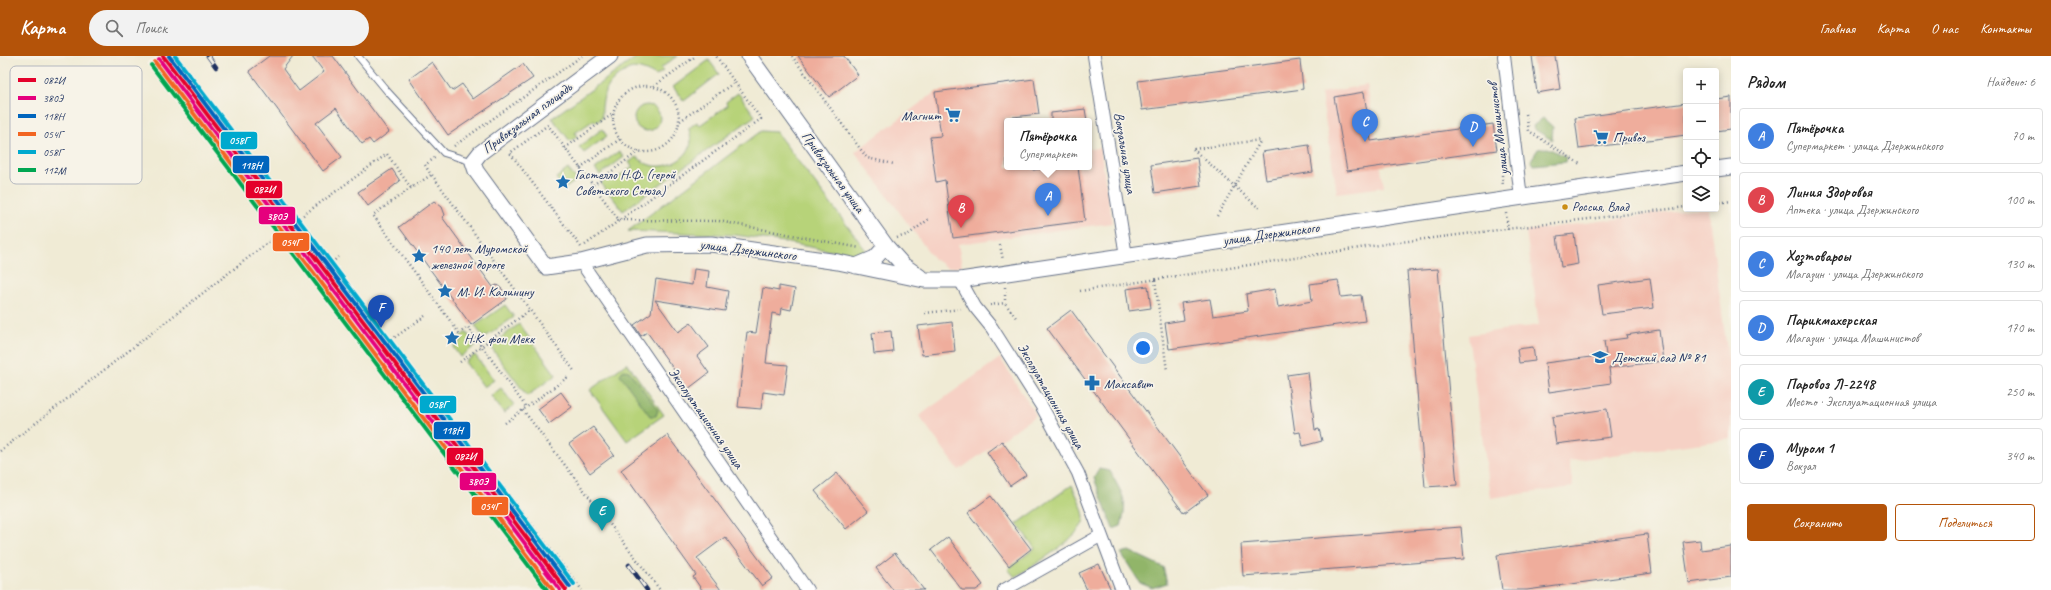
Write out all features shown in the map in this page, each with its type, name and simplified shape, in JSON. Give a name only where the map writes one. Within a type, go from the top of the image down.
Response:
[{"type":"street","name":"Привокзальная площадь","points":[[546,267],[476,171],[472,162],[480,153],[610,56]]},
{"type":"street","name":"Привокзальная улица","points":[[749,56],[885,244],[903,265],[924,280]]},
{"type":"street","name":"Вокзальная улица","points":[[1094,56],[1126,256]]},
{"type":"street","name":"улица Машинистов","points":[[1504,56],[1521,198]]},
{"type":"street","points":[[1719,169],[1731,167]]},
{"type":"street","name":"улица Дзержинского","points":[[546,267],[581,262],[647,244],[711,244],[856,266],[924,280],[960,280],[1683,173]]},
{"type":"street","points":[[856,266],[875,258],[885,244]]},
{"type":"street","name":"Эксплуатационная улица","points":[[581,262],[807,590]]},
{"type":"street","name":"Эксплуатационная улица","points":[[960,280],[975,308],[992,328],[1041,405],[1078,473],[1100,536],[1122,590]]},
{"type":"street","points":[[1004,590],[1100,536]]},
{"type":"lane","points":[[358,56],[387,91],[444,153],[472,162]]},
{"type":"path","points":[[575,372],[425,165],[582,56]]},
{"type":"path","points":[[654,86],[696,56]]},
{"type":"path","points":[[619,220],[548,125],[510,153],[582,247],[761,119],[716,56]]},
{"type":"path","points":[[792,56],[867,158],[894,164]]},
{"type":"path","points":[[680,122],[735,82]]},
{"type":"path","points":[[643,85],[654,86],[668,93],[677,106],[680,122],[678,131],[666,145],[658,150],[639,151],[629,147],[620,139],[614,127],[614,114],[617,103],[624,94],[632,88],[643,85]]},
{"type":"path","points":[[1526,112],[1529,131],[1580,164]]},
{"type":"path","points":[[565,148],[614,114]]},
{"type":"path","points":[[580,168],[620,139]]},
{"type":"path","points":[[1217,216],[1235,187],[1261,140],[1194,149],[1214,168],[1235,187],[1261,210]]},
{"type":"path","points":[[593,185],[639,151]]},
{"type":"path","points":[[0,451],[298,219],[387,154],[412,188]]},
{"type":"path","points":[[432,175],[373,215],[459,333],[468,327],[526,407]]},
{"type":"path","points":[[1719,203],[1731,201]]},
{"type":"path","points":[[1080,291],[1392,243],[1683,206]]},
{"type":"path","points":[[298,219],[582,590]]},
{"type":"path","points":[[619,220],[719,221],[864,248],[885,244],[909,234],[929,219]]},
{"type":"path","points":[[332,263],[338,257]]},
{"type":"path","points":[[1155,280],[1167,371]]},
{"type":"path","points":[[460,362],[530,310]]},
{"type":"path","points":[[391,340],[425,316]]},
{"type":"path","points":[[505,422],[568,377]]},
{"type":"path","points":[[523,410],[660,590]]},
{"type":"shaded area","points":[[986,85],[991,120],[1004,118],[1004,170],[1092,170],[1092,149],[1100,148],[1112,223],[958,244],[962,266],[948,268],[934,259],[855,152],[935,92]]},
{"type":"shaded area","points":[[1367,85],[1384,187],[1337,193],[1321,93]]},
{"type":"shaded area","name":"Детский сад № 81","points":[[1683,210],[1683,212],[1708,212],[1731,379],[1731,439],[1569,461],[1573,487],[1491,498],[1468,335],[1539,325],[1526,231]]},
{"type":"shaded area","points":[[1000,358],[1036,415],[959,470],[919,416]]},
{"type":"green space","points":[[638,56],[677,56],[661,68],[663,71],[656,76],[643,70],[632,68],[628,69],[616,78],[605,93],[602,105],[602,118],[596,122],[594,120],[575,133],[577,137],[570,141],[552,118]]},
{"type":"green space","points":[[709,60],[719,74],[684,101],[673,87]]},
{"type":"green space","points":[[738,93],[755,116],[623,211],[601,183],[609,177],[613,181],[632,167],[629,162],[637,157],[646,164],[656,166],[663,166],[676,162],[682,158],[690,147],[691,141],[689,128],[697,122],[700,125],[727,106],[726,102]]},
{"type":"green space","points":[[647,105],[656,109],[660,118],[656,127],[647,131],[638,127],[634,118],[638,109]]},
{"type":"green space","points":[[1543,118],[1553,127],[1552,140],[1534,129],[1533,126]]},
{"type":"green space","points":[[602,129],[607,136],[584,153],[579,147]]},
{"type":"green space","points":[[761,131],[776,132],[868,253],[863,257],[778,241],[735,235],[628,231]]},
{"type":"green space","points":[[1548,148],[1566,157],[1565,162],[1534,165],[1531,160],[1538,149]]},
{"type":"green space","points":[[619,151],[624,157],[600,175],[595,169]]},
{"type":"green space","points":[[568,169],[577,180],[564,189],[556,178]]},
{"type":"green space","points":[[505,305],[514,317],[484,338],[475,326]]},
{"type":"green space","points":[[519,324],[556,375],[527,396],[490,346]]},
{"type":"green space","points":[[466,332],[476,345],[460,357],[453,347],[462,340],[460,337]]},
{"type":"green space","points":[[475,355],[494,380],[484,387],[465,362]]},
{"type":"green space","points":[[627,363],[664,415],[627,441],[590,390]]},
{"type":"green space","points":[[623,370],[629,371],[658,410],[656,416],[650,416],[620,375]]},
{"type":"green space","points":[[501,388],[514,405],[504,413],[491,396]]},
{"type":"green space","points":[[1099,469],[1110,471],[1123,497],[1124,509],[1121,526],[1113,529],[1094,478]]},
{"type":"green space","points":[[1072,485],[1081,505],[1084,517],[1082,524],[1067,542],[1044,559],[1015,577],[1008,569],[1035,548],[1017,524]]},
{"type":"green space","points":[[1129,551],[1163,567],[1167,583],[1152,588],[1140,583],[1121,553]]},
{"type":"building","points":[[269,56],[293,56],[283,69],[299,91],[324,72],[312,56],[333,56],[389,132],[373,144],[369,139],[362,144],[336,108],[316,123],[342,157],[323,171],[249,71]]},
{"type":"building","points":[[798,56],[844,56],[858,75],[829,97]]},
{"type":"building","points":[[1532,56],[1555,56],[1560,89],[1537,93]]},
{"type":"building","points":[[1300,60],[1303,89],[1142,110],[1138,81]]},
{"type":"building","points":[[432,62],[452,91],[462,84],[473,99],[523,64],[533,78],[448,135],[409,79]]},
{"type":"building","points":[[1034,79],[1039,114],[1004,118],[1004,170],[1078,170],[1085,221],[953,238],[945,180],[936,182],[930,137],[941,136],[935,92]]},
{"type":"building","points":[[1364,92],[1371,141],[1493,124],[1497,150],[1347,171],[1334,97]]},
{"type":"building","points":[[1731,97],[1731,129],[1719,131],[1719,99]]},
{"type":"building","points":[[1683,103],[1683,135],[1579,149],[1575,118]]},
{"type":"building","points":[[1085,109],[1086,118],[1051,118],[1051,113]]},
{"type":"building","points":[[1309,145],[1313,172],[1266,180],[1262,152]]},
{"type":"building","points":[[1197,158],[1201,186],[1155,193],[1151,165]]},
{"type":"building","points":[[392,169],[400,181],[368,206],[358,192]]},
{"type":"building","points":[[434,201],[442,207],[445,215],[442,217],[493,287],[497,285],[503,290],[507,299],[471,325],[399,227]]},
{"type":"building","points":[[1574,234],[1578,264],[1561,267],[1557,236]]},
{"type":"building","points":[[694,269],[709,271],[707,287],[728,291],[725,311],[655,300],[678,332],[691,323],[709,347],[697,356],[709,373],[688,389],[647,332],[641,336],[634,325],[651,313],[656,279],[692,285]]},
{"type":"building","points":[[1438,269],[1457,485],[1425,487],[1407,271]]},
{"type":"building","points":[[1650,278],[1654,308],[1602,314],[1598,285]]},
{"type":"building","points":[[1338,280],[1341,297],[1361,295],[1365,321],[1169,349],[1165,323],[1184,320],[1181,303],[1210,299],[1213,316],[1248,311],[1246,294],[1275,289],[1278,307],[1312,301],[1310,284]]},
{"type":"building","points":[[779,286],[795,289],[791,310],[782,308],[781,315],[772,313],[766,363],[788,365],[784,395],[763,392],[761,409],[738,407],[747,332],[756,333],[763,288],[779,291]]},
{"type":"building","points":[[1148,286],[1151,308],[1129,311],[1126,289]]},
{"type":"building","points":[[1071,310],[1208,495],[1184,513],[1047,328]]},
{"type":"building","points":[[952,322],[955,351],[922,355],[918,326]]},
{"type":"building","points":[[1659,330],[1663,361],[1609,368],[1611,383],[1549,392],[1545,363],[1606,355],[1604,341],[1627,338],[1626,335]]},
{"type":"building","points":[[891,331],[893,352],[874,354],[872,333]]},
{"type":"building","points":[[1533,347],[1535,361],[1519,363],[1517,349]]},
{"type":"building","points":[[1308,372],[1315,430],[1319,429],[1322,441],[1303,446],[1300,432],[1295,433],[1287,375]]},
{"type":"building","points":[[561,392],[572,407],[549,424],[538,409]]},
{"type":"building","points":[[1607,409],[1611,437],[1556,444],[1552,417]]},
{"type":"building","points":[[593,427],[614,455],[590,473],[569,444]]},
{"type":"building","points":[[667,435],[773,578],[762,586],[725,537],[697,558],[721,590],[702,590],[693,577],[696,575],[621,470]]},
{"type":"building","points":[[1002,441],[1026,475],[1010,486],[987,452]]},
{"type":"building","points":[[837,473],[868,511],[846,529],[815,491]]},
{"type":"building","points":[[991,496],[1031,549],[1009,566],[968,513]]},
{"type":"building","points":[[1461,527],[1464,559],[1243,576],[1241,544]]},
{"type":"building","points":[[1647,534],[1652,573],[1527,590],[1502,590],[1497,555]]},
{"type":"building","points":[[948,537],[983,585],[976,590],[962,590],[931,550]]},
{"type":"building","points":[[1700,540],[1701,550],[1731,546],[1731,577],[1689,583],[1683,542]]},
{"type":"building","points":[[895,553],[924,590],[893,590],[876,568]]},
{"type":"building","points":[[1099,564],[1111,590],[1087,590],[1079,573]]},
{"type":"railway","points":[[208,56],[216,67]]},
{"type":"railway","points":[[629,565],[647,590]]},
{"type":"transit line","name":"082И","points":[[163,56],[566,590]]},
{"type":"transit line","name":"118Н","points":[[169,56],[570,587]]},
{"type":"transit line","name":"058Г","points":[[175,56],[574,584]]},
{"type":"transit line","name":"380Э","points":[[159,59],[560,590]]},
{"type":"transit line","name":"054Г","points":[[155,62],[553,590]]},
{"type":"transit line","name":"112М","points":[[151,65],[547,590]]},
{"type":"place","name":"Магнит","points":[[953,115]]},
{"type":"place","name":"Привоз","points":[[1601,137]]},
{"type":"place","name":"Хозтовароы","points":[[1365,142]]},
{"type":"place","name":"Парикмахерская","points":[[1473,147]]},
{"type":"place","name":"Гастелло Н.Ф. (герой Советского Союза)","points":[[563,182]]},
{"type":"place","name":"Россия, Влад","points":[[1565,207]]},
{"type":"place","name":"Пятёрочка","points":[[1048,216]]},
{"type":"place","name":"Линия Здоровья","points":[[961,228]]},
{"type":"place","name":"140 лет Муромской железной дороге","points":[[419,256]]},
{"type":"place","name":"М. И. Калинину","points":[[445,291]]},
{"type":"place","name":"Муром 1","points":[[381,328]]},
{"type":"place","name":"Н.К. фон Мекк","points":[[452,338]]},
{"type":"place","name":"Детский сад № 81","points":[[1600,357]]},
{"type":"place","name":"Максавит","points":[[1092,383]]},
{"type":"place","name":"Паровоз Л-2248","points":[[602,531]]}]
